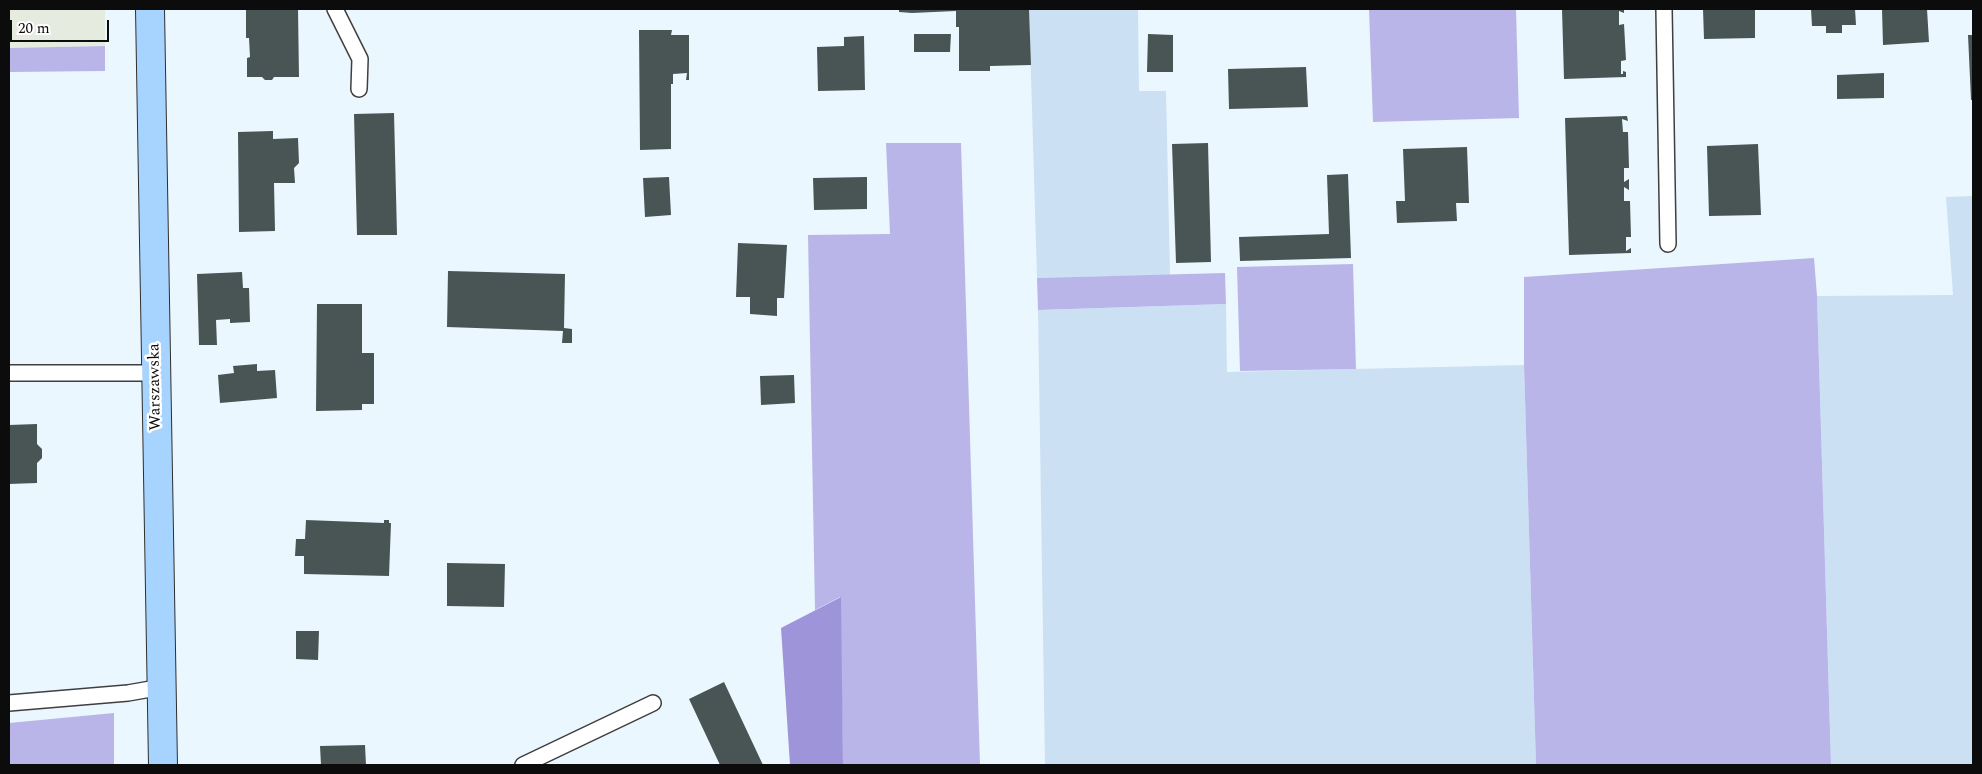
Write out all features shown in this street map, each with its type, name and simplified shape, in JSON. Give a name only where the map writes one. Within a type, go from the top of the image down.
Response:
[{"type":"main road","name":"Warszawska","points":[[150,9],[163,765]]},
{"type":"lane","points":[[335,9],[360,59],[359,89]]},
{"type":"lane","points":[[1664,9],[1668,244]]},
{"type":"lane","points":[[9,373],[156,373]]},
{"type":"lane","points":[[9,703],[128,693],[162,687]]},
{"type":"lane","points":[[523,765],[653,703]]},
{"type":"shaded area","points":[[9,9],[105,9],[105,46],[9,48]]},
{"type":"shaded area","points":[[1029,9],[1138,9],[1139,91],[1166,91],[1170,275],[1037,278]]},
{"type":"shaded area","points":[[1369,9],[1516,9],[1519,118],[1373,122]]},
{"type":"shaded area","points":[[105,46],[105,71],[9,72],[9,48]]},
{"type":"shaded area","points":[[886,143],[961,143],[980,765],[843,765],[840,597],[815,610],[808,235],[890,234]]},
{"type":"shaded area","points":[[1973,196],[1973,765],[1831,765],[1817,296],[1953,295],[1946,197]]},
{"type":"shaded area","points":[[1814,258],[1817,296],[1831,765],[1536,765],[1524,365],[1524,277]]},
{"type":"shaded area","points":[[1353,264],[1356,369],[1240,371],[1237,267]]},
{"type":"shaded area","points":[[1225,273],[1226,304],[1038,310],[1037,278]]},
{"type":"shaded area","points":[[1226,304],[1227,372],[1524,365],[1536,765],[1045,765],[1038,310]]},
{"type":"shaded area","points":[[841,597],[843,765],[790,765],[781,628]]},
{"type":"shaded area","points":[[114,713],[114,765],[9,765],[9,723]]},
{"type":"building","points":[[246,9],[298,9],[299,77],[274,77],[272,80],[265,80],[262,77],[247,77],[247,58],[250,57],[249,38],[246,38]]},
{"type":"building","points":[[899,9],[1029,9],[1031,65],[990,66],[990,71],[959,71],[959,27],[956,27],[956,11],[912,13],[899,12]]},
{"type":"building","points":[[1562,9],[1624,9],[1624,13],[1619,11],[1619,25],[1624,24],[1626,60],[1621,61],[1621,74],[1623,74],[1623,71],[1626,72],[1626,77],[1564,79]]},
{"type":"building","points":[[1703,9],[1755,9],[1755,38],[1704,39]]},
{"type":"building","points":[[1811,9],[1855,9],[1856,25],[1842,25],[1842,33],[1826,33],[1826,26],[1812,26]]},
{"type":"building","points":[[1882,9],[1927,9],[1929,42],[1883,45]]},
{"type":"building","points":[[639,30],[672,30],[671,35],[689,35],[689,80],[686,80],[687,73],[673,74],[673,84],[671,84],[671,149],[640,150]]},
{"type":"building","points":[[914,34],[951,34],[950,52],[914,52]]},
{"type":"building","points":[[1148,34],[1173,35],[1173,72],[1147,72]]},
{"type":"building","points":[[1968,35],[1973,35],[1973,100],[1971,100]]},
{"type":"building","points":[[864,36],[865,90],[818,91],[817,47],[844,46],[844,37]]},
{"type":"building","points":[[1306,67],[1308,107],[1229,109],[1228,69]]},
{"type":"building","points":[[1884,73],[1884,98],[1837,99],[1837,75]]},
{"type":"building","points":[[394,113],[397,235],[357,235],[354,114]]},
{"type":"building","points":[[1627,116],[1628,121],[1622,119],[1623,132],[1628,132],[1629,168],[1624,168],[1624,182],[1629,179],[1629,190],[1624,187],[1624,201],[1630,201],[1631,237],[1626,237],[1626,251],[1631,248],[1631,253],[1569,255],[1565,118]]},
{"type":"building","points":[[273,131],[273,139],[298,138],[299,163],[294,168],[295,183],[274,183],[275,231],[239,232],[238,132]]},
{"type":"building","points":[[1208,143],[1211,262],[1176,263],[1172,144]]},
{"type":"building","points":[[1758,144],[1761,215],[1709,216],[1707,146]]},
{"type":"building","points":[[1467,147],[1469,203],[1456,203],[1457,221],[1397,223],[1396,201],[1405,201],[1403,149]]},
{"type":"building","points":[[1348,174],[1351,258],[1240,261],[1239,237],[1329,234],[1327,175]]},
{"type":"building","points":[[669,177],[671,215],[645,217],[643,178]]},
{"type":"building","points":[[867,177],[867,209],[814,210],[813,178]]},
{"type":"building","points":[[738,243],[787,245],[784,298],[777,298],[777,316],[750,314],[750,297],[736,297]]},
{"type":"building","points":[[448,271],[565,274],[564,328],[572,329],[572,343],[562,343],[563,331],[447,327]]},
{"type":"building","points":[[242,272],[243,288],[249,288],[250,322],[230,323],[230,319],[216,320],[217,345],[199,345],[197,274]]},
{"type":"building","points":[[317,304],[362,304],[362,353],[374,353],[374,404],[362,404],[362,410],[316,411]]},
{"type":"building","points":[[257,364],[257,371],[275,370],[277,398],[220,403],[218,375],[234,373],[233,366]]},
{"type":"building","points":[[794,375],[795,403],[761,405],[760,376]]},
{"type":"building","points":[[37,424],[37,444],[42,449],[42,458],[37,463],[37,483],[9,484],[9,425]]},
{"type":"building","points":[[306,520],[384,523],[384,520],[389,520],[389,523],[391,523],[389,576],[304,574],[304,556],[295,556],[296,539],[305,539]]},
{"type":"building","points":[[447,563],[505,564],[504,607],[447,606]]},
{"type":"building","points":[[296,631],[319,631],[318,660],[296,659]]},
{"type":"building","points":[[724,682],[763,765],[720,765],[689,699]]},
{"type":"building","points":[[365,745],[366,765],[321,765],[320,746]]}]
